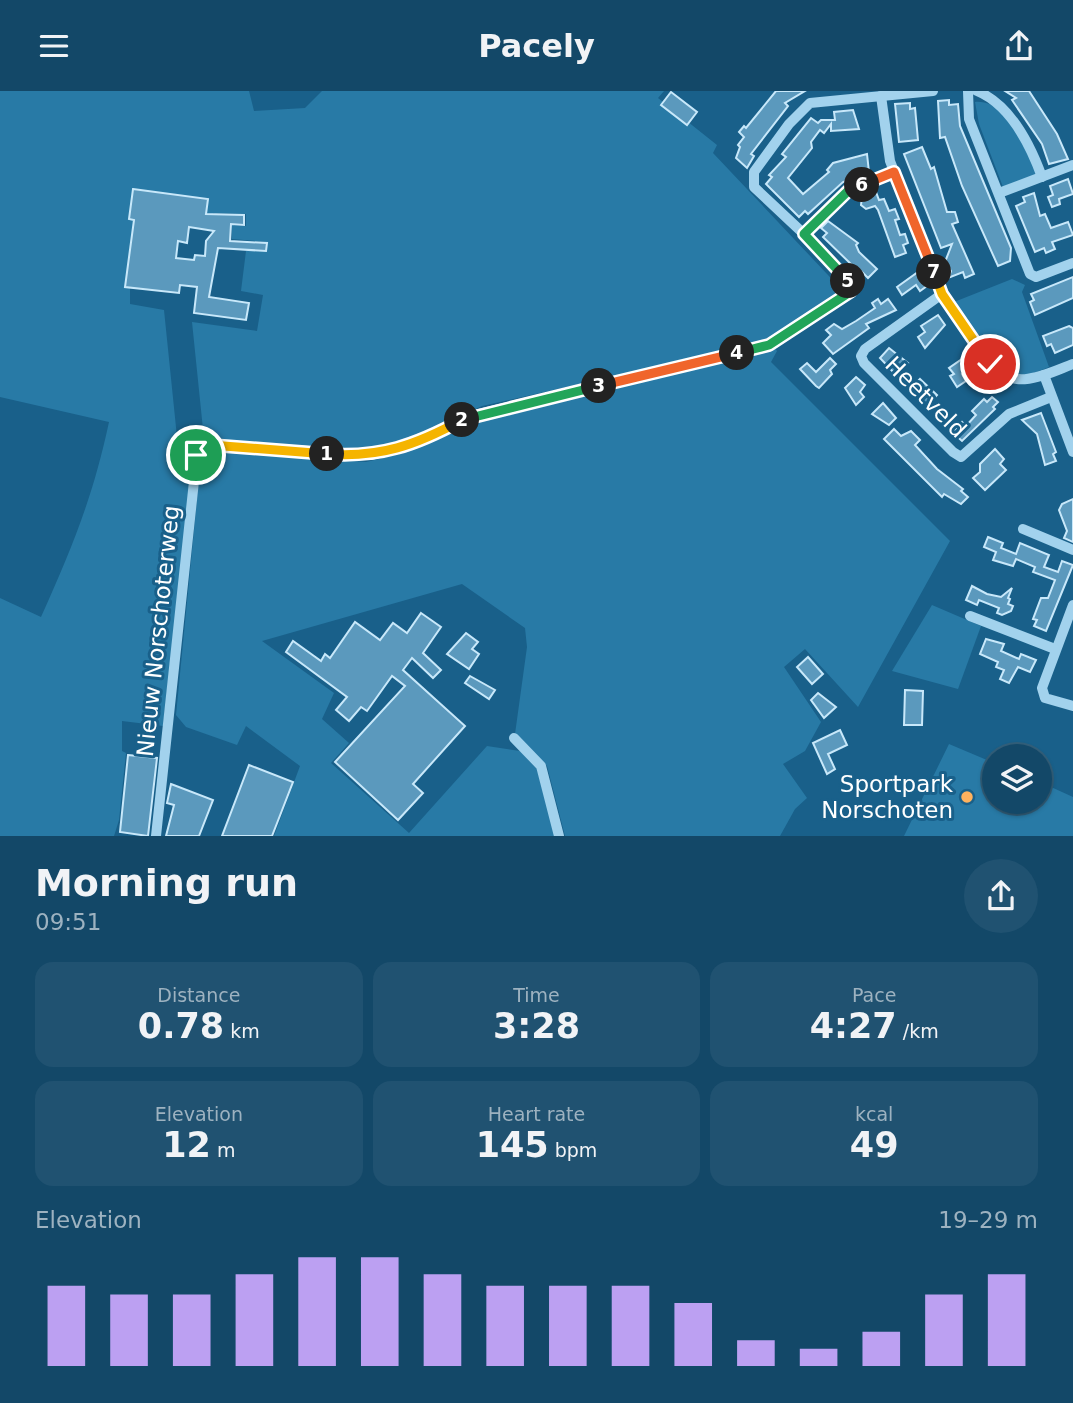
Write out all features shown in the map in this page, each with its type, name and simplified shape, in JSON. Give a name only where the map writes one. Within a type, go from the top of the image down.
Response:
[{"type":"street","points":[[894,172],[848,191],[804,234],[754,187],[754,172],[789,124],[810,103],[860,94],[881,96],[933,91]]},
{"type":"street","points":[[968,91],[969,119],[1030,274],[1036,277],[1073,263]]},
{"type":"street","points":[[977,91],[993,97],[1015,124],[1032,150],[1042,177]]},
{"type":"street","points":[[881,96],[894,172],[942,294],[998,374],[1016,381],[1044,375],[1073,364]]},
{"type":"street","points":[[999,193],[1073,165]]},
{"type":"street","name":"Nieuw Norschoterweg","points":[[156,836],[198,444],[344,455],[387,452],[431,437],[470,416],[769,345],[850,292],[847,279],[804,234]]},
{"type":"street","name":"Heetveld","points":[[942,294],[865,349],[861,356],[864,363],[953,452],[961,457],[1009,414],[1051,397]]},
{"type":"street","points":[[1044,375],[1073,452]]},
{"type":"street","points":[[1023,529],[1073,550]]},
{"type":"street","points":[[1073,605],[1055,649],[1042,695],[1073,706]]},
{"type":"street","points":[[971,616],[1055,649]]},
{"type":"street","points":[[514,738],[541,766],[559,836]]},
{"type":"shaded area","points":[[0,91],[249,91],[254,111],[305,108],[322,91],[664,91],[658,98],[717,145],[713,153],[844,292],[771,341],[482,406],[384,450],[351,452],[204,439],[192,322],[257,331],[263,295],[241,291],[246,251],[267,251],[267,242],[232,239],[232,225],[246,226],[246,214],[213,213],[213,224],[146,216],[130,278],[130,304],[164,310],[177,437],[195,439],[163,726],[122,721],[122,751],[126,753],[119,820],[114,836],[0,836],[0,598],[41,617],[81,522],[109,422],[0,397]]},
{"type":"shaded area","points":[[975,102],[987,103],[1006,117],[1021,139],[1037,174],[1003,187],[979,124]]},
{"type":"shaded area","points":[[1012,279],[1025,285],[1022,292],[1049,367],[1022,375],[1006,373],[992,361],[954,302]]},
{"type":"shaded area","points":[[773,346],[777,351],[771,362],[950,541],[858,707],[805,649],[784,667],[821,722],[805,751],[783,764],[807,798],[795,809],[780,836],[565,836],[547,766],[515,734],[527,647],[525,628],[462,584],[262,641],[334,693],[322,719],[349,743],[331,763],[409,833],[487,746],[520,751],[537,769],[555,836],[274,836],[300,766],[246,726],[237,745],[186,727],[176,715],[202,448],[366,462],[404,453],[472,418],[760,354],[759,350]]},
{"type":"shaded area","points":[[932,605],[981,626],[958,689],[892,671]]},
{"type":"shaded area","name":"Sportpark Norschoten","points":[[949,744],[982,758],[982,814],[1052,814],[1052,787],[1073,797],[1073,836],[904,836]]},
{"type":"building","points":[[776,91],[805,91],[785,103],[788,106],[751,154],[754,156],[747,168],[736,158],[740,147],[738,145],[744,137],[739,132],[744,126],[746,128]]},
{"type":"building","points":[[1005,91],[1029,91],[1057,134],[1068,159],[1049,164],[1042,144],[1012,100],[1016,98]]},
{"type":"building","points":[[671,92],[697,112],[687,125],[661,105]]},
{"type":"building","points":[[949,100],[949,105],[958,104],[960,126],[1011,248],[1010,261],[998,266],[962,186],[945,137],[940,138],[938,101]]},
{"type":"building","points":[[910,103],[910,109],[915,108],[918,140],[899,142],[895,104]]},
{"type":"building","points":[[853,110],[859,129],[831,131],[831,124],[824,133],[820,130],[811,142],[812,148],[788,178],[803,194],[829,172],[827,170],[833,163],[867,154],[869,172],[843,182],[808,214],[805,211],[799,217],[766,184],[772,177],[769,175],[786,157],[782,154],[811,118],[818,123],[821,120],[835,120],[834,112]]},
{"type":"building","points":[[922,147],[931,169],[934,167],[947,212],[955,212],[958,222],[952,224],[974,274],[965,278],[963,272],[948,278],[951,271],[945,262],[952,244],[941,248],[904,154]]},
{"type":"building","points":[[1068,179],[1073,194],[1059,199],[1060,204],[1052,207],[1048,197],[1053,195],[1050,186]]},
{"type":"building","points":[[133,189],[208,199],[206,214],[244,215],[244,225],[231,224],[230,241],[267,243],[266,251],[218,248],[209,297],[249,303],[246,320],[194,313],[197,287],[180,285],[179,293],[125,287],[134,220],[129,219]],"holes":[[[189,227],[214,231],[206,241],[205,256],[195,255],[194,260],[176,258],[178,241],[187,243]]]},
{"type":"building","points":[[876,192],[879,200],[884,199],[889,211],[895,209],[900,235],[905,234],[908,243],[903,245],[906,253],[895,257],[878,210],[875,206],[866,209],[861,205],[862,197]]},
{"type":"building","points":[[1034,193],[1040,216],[1045,214],[1051,228],[1068,222],[1073,235],[1052,242],[1055,249],[1046,253],[1044,248],[1035,252],[1016,206],[1025,202],[1023,197]]},
{"type":"building","points":[[828,221],[858,243],[856,245],[859,252],[877,269],[868,278],[862,272],[859,275],[851,268],[853,266],[823,237],[827,233],[821,228]]},
{"type":"building","points":[[918,272],[927,286],[920,291],[916,285],[902,295],[897,287]]},
{"type":"building","points":[[1073,277],[1073,298],[1035,315],[1030,302],[1034,300],[1031,294]]},
{"type":"building","points":[[878,299],[881,304],[888,299],[896,310],[866,324],[869,328],[833,354],[823,343],[831,335],[826,330],[834,324],[842,329],[856,321],[875,308],[872,303]]},
{"type":"building","points":[[938,315],[945,325],[925,348],[918,337],[925,332],[921,326]]},
{"type":"building","points":[[1069,326],[1073,328],[1073,345],[1055,353],[1051,344],[1047,346],[1043,336]]},
{"type":"building","points":[[889,348],[908,363],[896,375],[880,358]]},
{"type":"building","points":[[965,357],[972,367],[962,374],[966,381],[957,387],[950,376],[954,374],[949,368]]},
{"type":"building","points":[[830,358],[836,364],[830,370],[832,374],[819,388],[800,369],[807,363],[816,372]]},
{"type":"building","points":[[856,377],[865,385],[860,392],[864,397],[856,405],[845,388]]},
{"type":"building","points":[[920,379],[937,395],[927,406],[912,387]]},
{"type":"building","points":[[992,397],[998,402],[993,407],[995,409],[962,441],[952,432],[962,422],[966,426],[976,415],[972,411],[984,399],[987,402]]},
{"type":"building","points":[[883,403],[896,418],[889,425],[872,414]]},
{"type":"building","points":[[1041,413],[1056,452],[1053,454],[1056,461],[1045,465],[1037,434],[1022,420]]},
{"type":"building","points":[[894,429],[901,436],[911,431],[920,440],[915,445],[937,469],[963,489],[961,491],[968,497],[961,504],[944,494],[942,497],[884,439]]},
{"type":"building","points":[[995,449],[1004,459],[1000,464],[1006,470],[985,490],[973,478],[980,472],[980,464]]},
{"type":"building","points":[[1073,499],[1073,542],[1064,538],[1067,531],[1059,510],[1062,504]]},
{"type":"building","points":[[988,537],[1003,543],[1001,548],[1016,554],[1020,543],[1049,555],[1044,567],[1058,572],[1062,561],[1073,565],[1046,631],[1034,626],[1037,620],[1033,619],[1041,598],[1048,598],[1055,580],[1033,572],[1035,567],[1016,559],[1013,566],[993,560],[996,552],[984,547]]},
{"type":"building","points":[[972,586],[987,594],[1001,597],[1012,588],[1008,598],[1008,604],[1013,606],[1011,611],[1002,615],[997,613],[999,608],[979,600],[977,605],[966,600]]},
{"type":"building","points":[[421,613],[441,627],[423,653],[441,670],[433,678],[412,658],[403,670],[465,726],[413,784],[423,793],[398,820],[335,762],[405,686],[392,676],[367,711],[361,707],[349,721],[336,710],[347,697],[286,652],[293,641],[321,661],[325,654],[330,658],[355,622],[380,640],[393,623],[407,633]]},
{"type":"building","points":[[466,633],[478,642],[472,649],[479,654],[469,669],[447,654]]},
{"type":"building","points":[[986,639],[1004,644],[1001,651],[1019,659],[1021,654],[1036,660],[1030,672],[1018,667],[1009,683],[1000,679],[1004,670],[996,667],[998,662],[980,654]]},
{"type":"building","points":[[808,657],[823,674],[812,684],[797,667]]},
{"type":"building","points":[[470,676],[495,690],[489,699],[465,683]]},
{"type":"building","points":[[905,690],[923,691],[922,725],[904,725]]},
{"type":"building","points":[[818,693],[836,707],[824,718],[811,700]]},
{"type":"building","points":[[840,730],[847,745],[828,754],[835,769],[827,774],[813,743]]},
{"type":"building","points":[[128,755],[157,758],[148,836],[120,832]]},
{"type":"building","points":[[249,765],[293,782],[272,836],[222,836]]},
{"type":"building","points":[[171,784],[213,800],[199,836],[166,836],[174,805],[167,803]]},
{"type":"place","name":"Sportpark Norschoten","points":[[967,797]]},
{"type":"route","points":[[196,455],[198,444],[372,455],[431,437],[470,416],[769,345],[850,292],[847,279],[804,234],[848,191],[894,172],[942,294],[990,364]]}]
